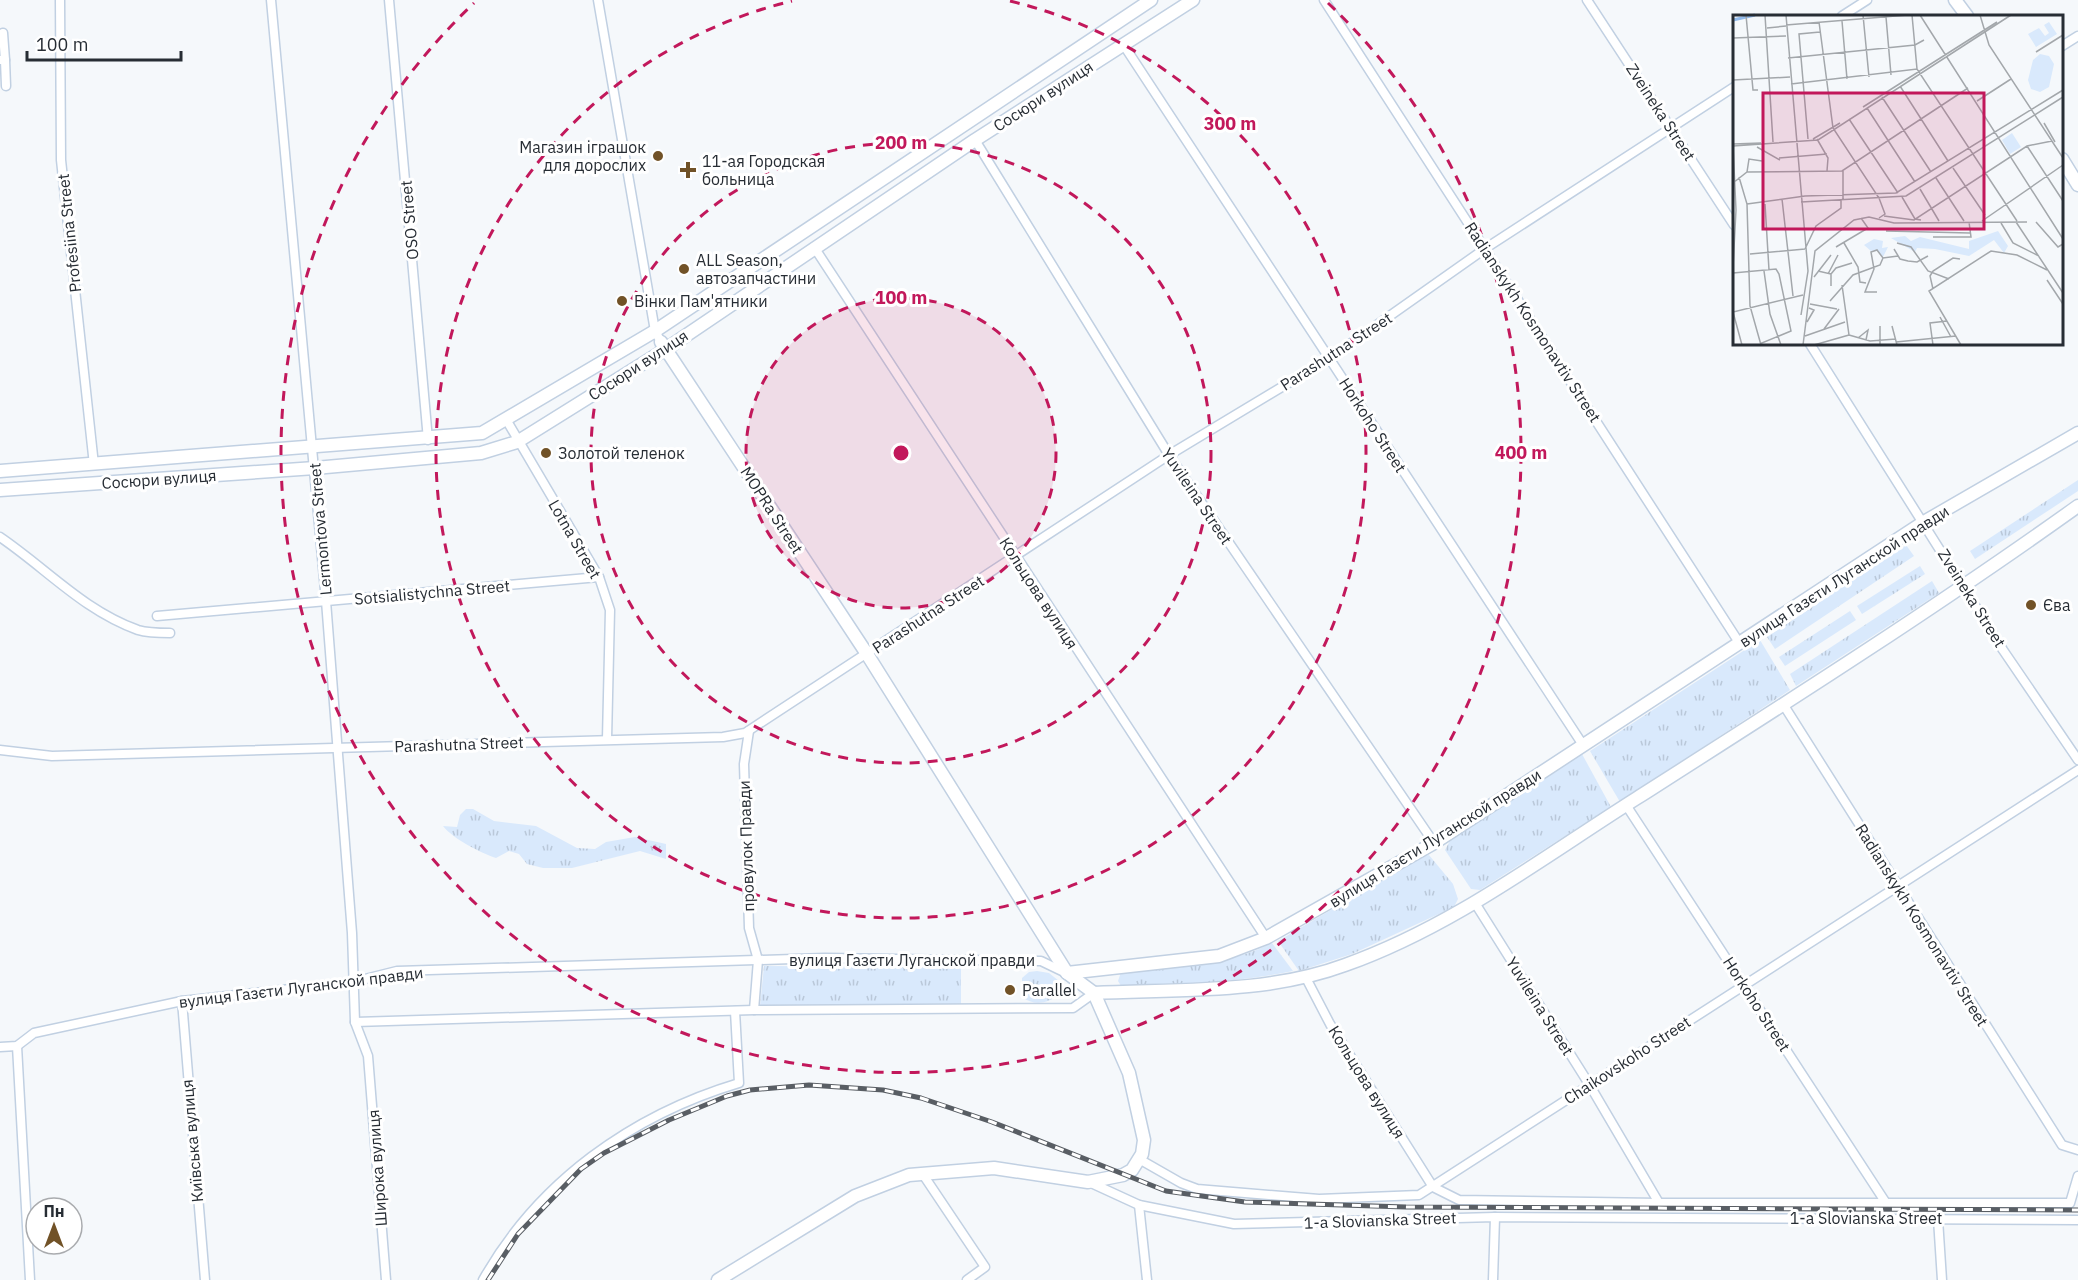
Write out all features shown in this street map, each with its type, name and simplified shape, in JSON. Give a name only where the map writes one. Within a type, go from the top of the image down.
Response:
[{"type":"street","name":"Profesiina Street","points":[[60,0],[61,160],[94,465]]},
{"type":"street","name":"Lermontova Street","points":[[271,0],[314,449],[338,748],[355,1022],[368,1056]]},
{"type":"street","name":"OSO Street","points":[[389,0],[429,440]]},
{"type":"street","name":"MOPRa Street","points":[[598,0],[661,341],[867,654],[1067,973]]},
{"type":"street","name":"Сосюри вулиця","points":[[0,490],[315,468],[481,453],[517,442],[1151,0]]},
{"type":"street","name":"Сосюри вулиця","points":[[0,471],[429,440],[482,433],[661,341],[814,247],[1193,0]]},
{"type":"street","name":"Radianskykh Kosmonavtiv Street","points":[[1324,0],[1740,644]]},
{"type":"street","name":"Zveineka Street","points":[[1587,0],[1673,128],[1733,223]]},
{"type":"street","points":[[1844,15],[1867,0]]},
{"type":"street","points":[[1955,0],[1966,15]]},
{"type":"street","points":[[3,33],[6,86]]},
{"type":"street","points":[[2063,45],[2078,36]]},
{"type":"street","name":"Horkoho Street","points":[[1123,44],[1583,745]]},
{"type":"street","name":"Parashutna Street","points":[[0,750],[52,756],[732,736],[749,731],[1168,455],[1330,358],[1486,248],[1733,88]]},
{"type":"street","name":"Yuvileina Street","points":[[975,140],[1168,455],[1434,843]]},
{"type":"street","points":[[2063,162],[2078,185]]},
{"type":"street","name":"Кольцова вулиця","points":[[814,247],[1266,938]]},
{"type":"street","name":"Zveineka Street","points":[[1811,345],[2004,650],[2078,760]]},
{"type":"street","name":"Lotna Street","points":[[507,421],[517,442],[599,577],[610,610],[607,739]]},
{"type":"street","name":"вулиця Газєти Луганской правди","points":[[0,1047],[17,1046],[34,1034],[182,1001],[353,982],[398,971],[758,960],[1041,961],[1067,973],[1219,956],[1266,938],[1434,843],[1924,522],[2078,434]]},
{"type":"street","points":[[355,1022],[754,1010],[1073,1008],[1094,993],[1245,986],[1305,976],[1343,966],[1405,941],[1475,903],[1965,587],[2078,506]]},
{"type":"street","points":[[0,537],[34,560],[66,590],[87,605],[140,631],[170,633]]},
{"type":"street","name":"Sotsialistychna Street","points":[[157,616],[599,577]]},
{"type":"street","name":"Radianskykh Kosmonavtiv Street","points":[[1783,704],[1896,886],[2062,1145],[2078,1150]]},
{"type":"street","name":"провулок Правди","points":[[749,731],[744,764],[749,928],[758,960]]},
{"type":"street","name":"Chaikovskoho Street","points":[[1139,1159],[1181,1183],[1197,1189],[1319,1199],[1419,1195],[1744,983],[2078,770]]},
{"type":"street","name":"Horkoho Street","points":[[1626,805],[1886,1203]]},
{"type":"street","name":"Yuvileina Street","points":[[1475,903],[1589,1084],[1659,1203]]},
{"type":"street","points":[[754,1010],[758,960]]},
{"type":"street","points":[[1067,973],[1094,993],[1129,1073],[1144,1140],[1139,1159],[1132,1170],[1124,1175],[1088,1182]]},
{"type":"street","name":"Кольцова вулиця","points":[[1305,976],[1330,1024],[1433,1186]]},
{"type":"street","name":"Київська вулиця","points":[[182,1001],[206,1280]]},
{"type":"street","points":[[483,1280],[501,1248],[526,1215],[583,1161],[605,1145],[695,1099],[740,1083],[735,1011]]},
{"type":"street","points":[[17,1046],[30,1280]]},
{"type":"street","name":"Широка вулиця","points":[[368,1056],[386,1280]]},
{"type":"street","name":"1-a Slovianska Street","points":[[717,1280],[855,1197],[909,1175],[994,1168],[1088,1182],[1139,1205],[1234,1224],[1495,1217],[2078,1220]]},
{"type":"street","points":[[922,1173],[985,1267],[967,1280]]},
{"type":"street","points":[[1433,1186],[1459,1200],[1659,1203],[2074,1203],[2078,1176]]},
{"type":"street","points":[[1139,1205],[1147,1280]]},
{"type":"street","points":[[1493,1280],[1495,1217]]},
{"type":"street","points":[[1938,1219],[1942,1280]]},
{"type":"green space","points":[[2078,480],[2078,491],[1975,559],[1970,551]]},
{"type":"green space","points":[[1906,545],[1914,556],[1775,649],[1767,637]]},
{"type":"green space","points":[[1920,566],[1925,574],[1862,614],[1857,606]]},
{"type":"green space","points":[[1932,581],[1939,593],[1796,686],[1790,674]]},
{"type":"green space","points":[[1850,611],[1856,620],[1785,666],[1779,657]]},
{"type":"green space","points":[[1760,640],[1790,690],[1620,802],[1590,751]]},
{"type":"green space","points":[[1582,754],[1611,807],[1480,890],[1471,889],[1445,850],[1452,837]]},
{"type":"green space","points":[[466,809],[473,809],[494,821],[536,826],[577,848],[595,849],[606,842],[635,837],[666,844],[666,859],[640,851],[572,868],[543,868],[527,864],[519,854],[509,851],[496,858],[453,836],[443,826],[457,827],[460,815]]},
{"type":"green space","points":[[1429,855],[1453,884],[1458,899],[1454,907],[1352,954],[1299,971],[1278,941],[1423,856]]},
{"type":"green space","points":[[1272,943],[1293,971],[1186,984],[1121,986],[1118,981],[1121,972],[1217,962]]},
{"type":"green space","points":[[764,966],[961,967],[961,1005],[760,1006]]},
{"type":"green space","points":[[1029,972],[1049,973],[1059,981],[1058,994],[1046,1002],[1031,1002],[1022,997],[1022,978]]},
{"type":"railway","points":[[488,1280],[518,1234],[581,1169],[604,1153],[669,1120],[727,1096],[750,1090],[809,1085],[883,1090],[921,1098],[992,1122],[1166,1191],[1245,1202],[1406,1207],[2078,1210]]},
{"type":"place","name":"Магазин іграшок для дорослих","points":[[658,156]]},
{"type":"place","name":"11-ая Городская больница","points":[[688,170]]},
{"type":"place","name":"ALL Season, автозапчастини","points":[[684,269]]},
{"type":"place","name":"Вінки Пам'ятники","points":[[622,301]]},
{"type":"place","name":"Золотой теленок","points":[[546,453]]},
{"type":"place","name":"Єва","points":[[2031,605]]},
{"type":"place","name":"Parallel","points":[[1010,990]]}]
